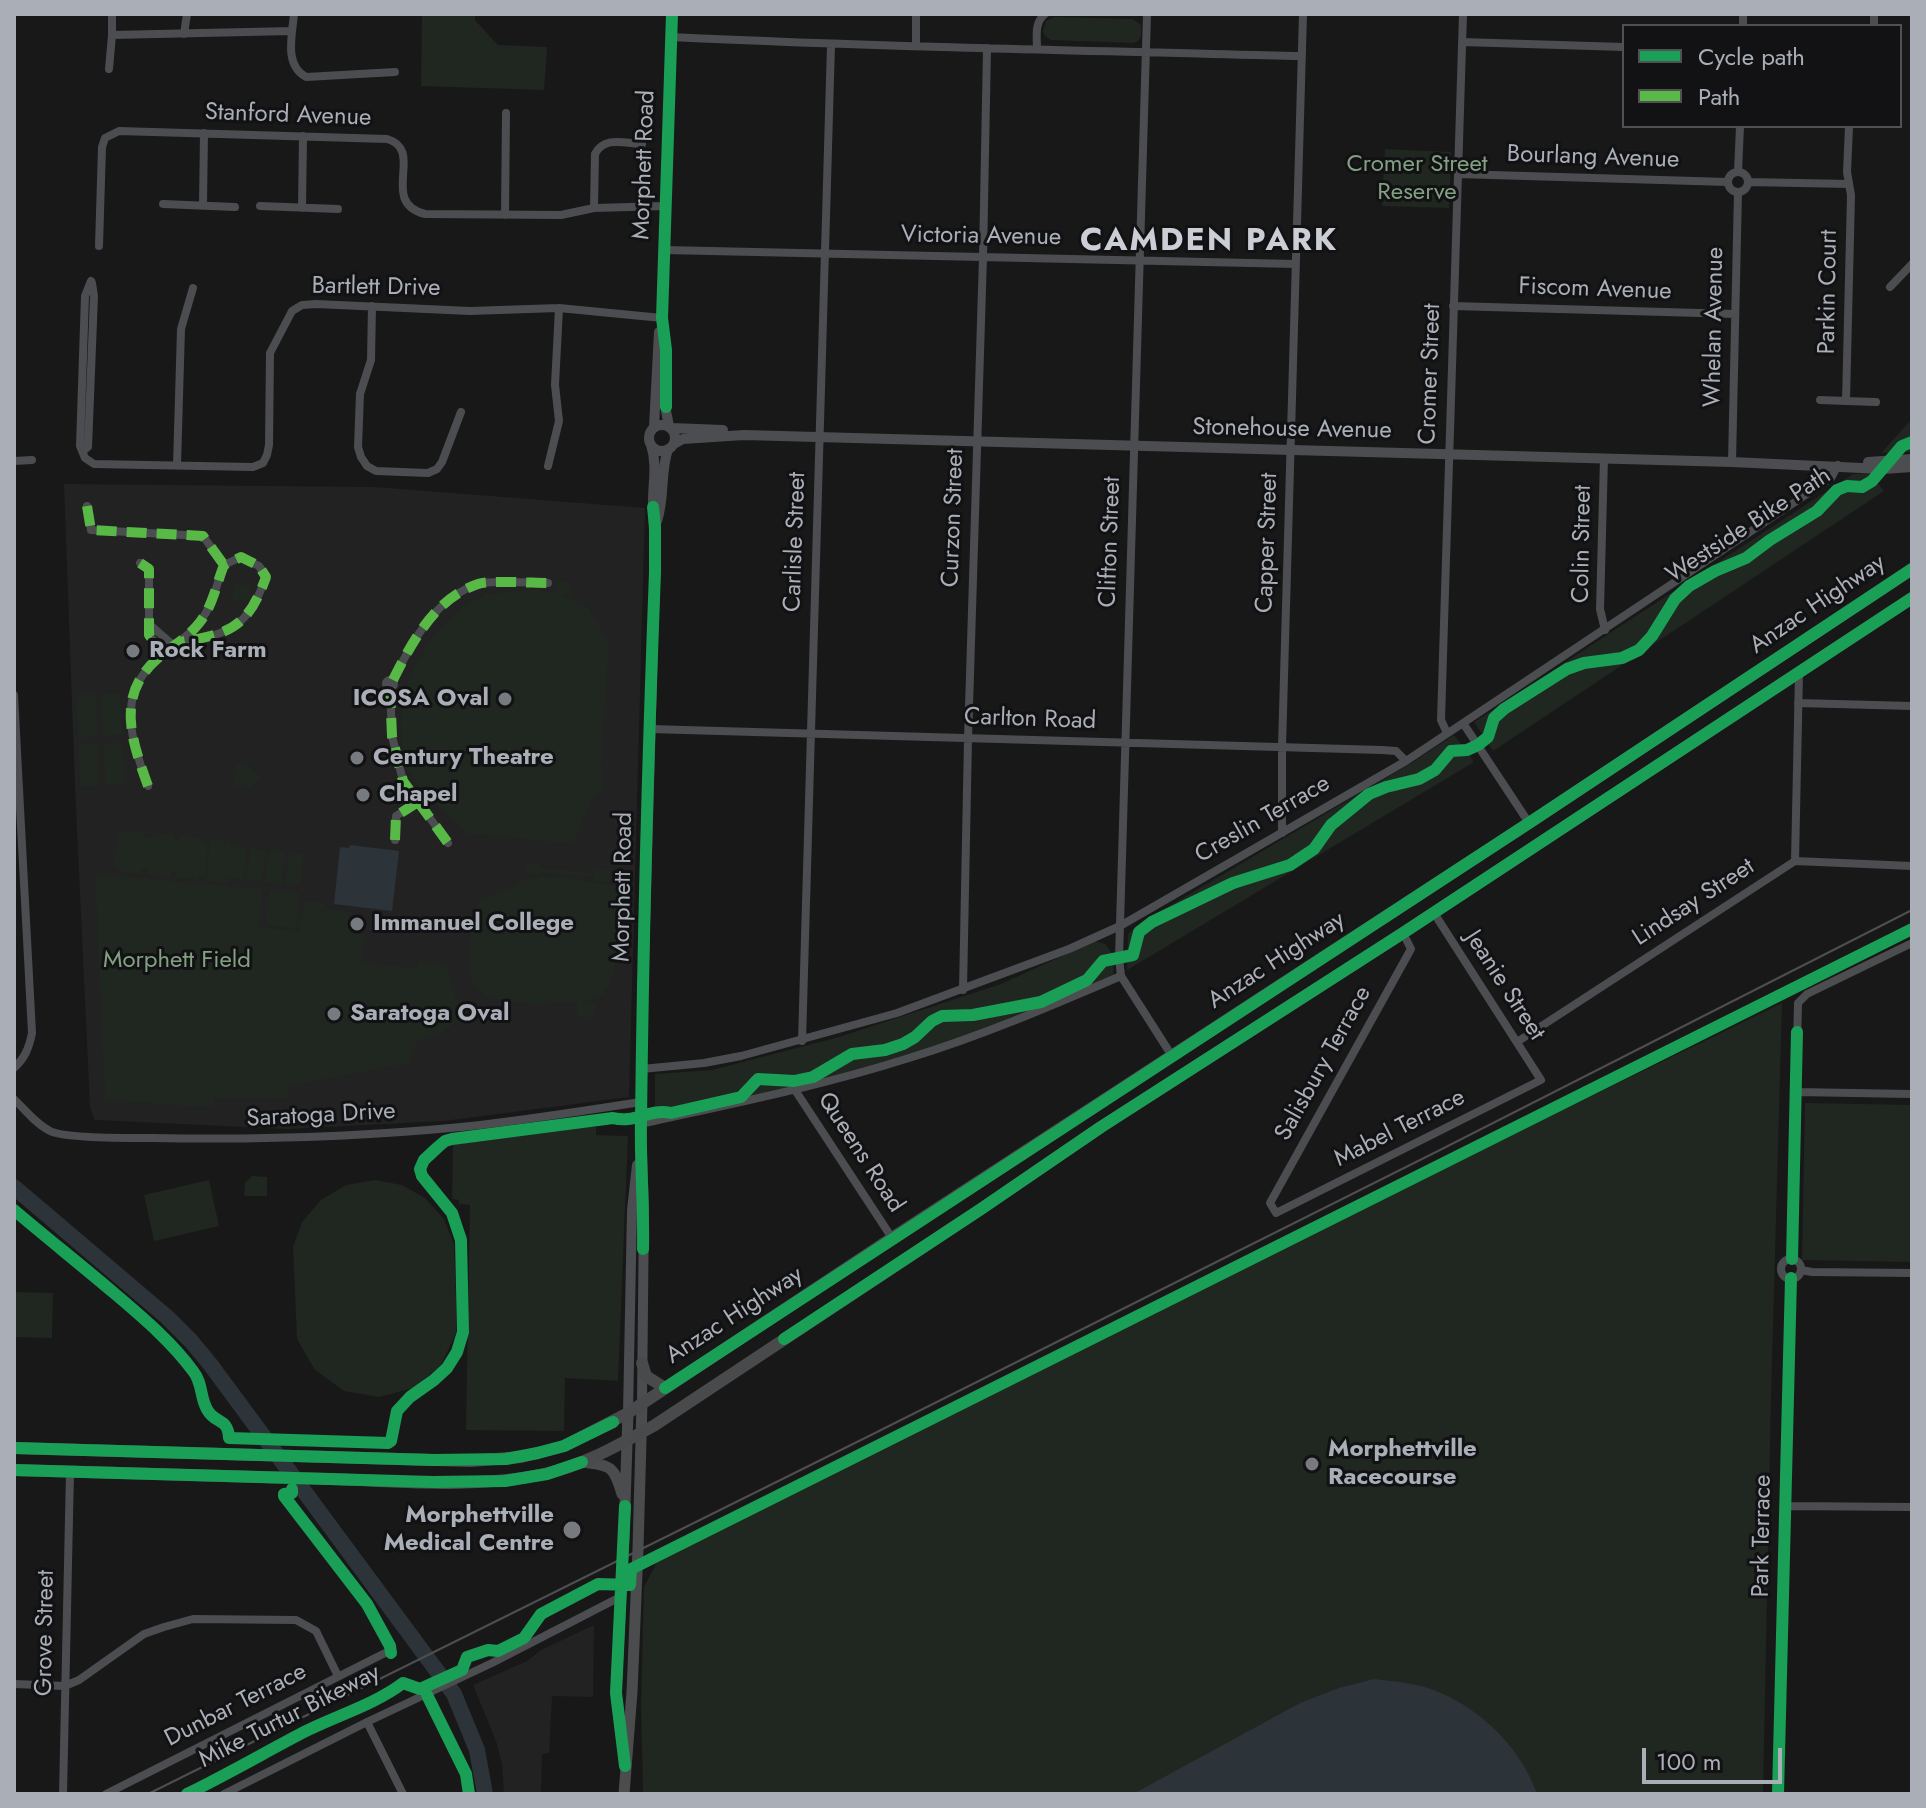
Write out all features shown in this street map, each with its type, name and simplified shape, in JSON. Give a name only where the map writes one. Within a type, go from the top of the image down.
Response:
[{"type":"highway","name":"Anzac Highway","points":[[16,1448],[433,1460],[506,1459],[564,1446],[628,1413],[1912,569]]},
{"type":"highway","name":"Anzac Highway","points":[[14,1470],[433,1482],[505,1481],[547,1474],[582,1462],[642,1432],[1101,1127],[1434,913],[1912,598]]},
{"type":"highway","points":[[1843,615],[1848,627],[1858,634]]},
{"type":"highway","points":[[1815,633],[1827,631],[1840,634],[1843,644]]},
{"type":"highway","points":[[1479,856],[1485,868],[1498,871]]},
{"type":"highway","points":[[1451,874],[1469,872],[1477,884]]},
{"type":"highway","points":[[1245,1009],[1254,1022],[1265,1021]]},
{"type":"highway","points":[[1215,1028],[1237,1025],[1245,1034]]},
{"type":"highway","points":[[973,1186],[973,1195],[980,1200],[1003,1194]]},
{"type":"highway","points":[[931,1213],[943,1210],[952,1212],[961,1222]]},
{"type":"highway","points":[[642,1363],[646,1376],[665,1388]]},
{"type":"highway","points":[[16,1448],[36,1457],[62,1458],[70,1472]]},
{"type":"highway","points":[[80,1451],[92,1473]]},
{"type":"highway","points":[[433,1460],[433,1482]]},
{"type":"main road","name":"Morphett Road","points":[[624,1794],[632,1692],[642,1403]]},
{"type":"main road","name":"Morphett Road","points":[[625,1766],[616,1693],[628,1413]]},
{"type":"main road","points":[[582,1462],[611,1468],[617,1475],[625,1506]]},
{"type":"street","points":[[109,69],[112,14]]},
{"type":"street","points":[[184,34],[187,14]]},
{"type":"street","points":[[294,14],[291,59],[296,71],[306,77],[395,72]]},
{"type":"street","name":"Morphett Road","points":[[654,427],[665,250],[672,14]]},
{"type":"street","points":[[916,14],[916,45]]},
{"type":"street","points":[[1037,49],[1037,25],[1045,14]]},
{"type":"street","points":[[1139,14],[1147,14]]},
{"type":"street","name":"Clifton Street","points":[[1121,976],[1119,958],[1147,14]]},
{"type":"street","name":"Capper Street","points":[[1282,833],[1303,14]]},
{"type":"street","name":"Cromer Street","points":[[1447,733],[1441,720],[1463,14]]},
{"type":"street","points":[[112,35],[292,31]]},
{"type":"street","points":[[671,37],[831,45],[1302,56]]},
{"type":"street","points":[[1462,42],[1622,47]]},
{"type":"street","name":"Carlisle Street","points":[[802,1041],[831,45]]},
{"type":"street","name":"Curzon Street","points":[[963,990],[987,48]]},
{"type":"street","points":[[505,215],[506,113]]},
{"type":"street","points":[[1738,172],[1740,128]]},
{"type":"street","name":"Parkin Court","points":[[1846,401],[1851,195],[1847,172],[1849,128]]},
{"type":"street","name":"Stanford Avenue","points":[[99,246],[102,147],[105,138],[119,131],[395,141],[403,157],[403,197],[414,211],[425,214],[561,215],[594,208],[665,206]]},
{"type":"street","points":[[203,205],[204,133]]},
{"type":"street","points":[[302,208],[303,136]]},
{"type":"street","points":[[594,208],[595,154],[598,148],[605,142],[642,144]]},
{"type":"street","points":[[1738,172],[1745,175],[1748,182],[1745,189],[1738,192],[1731,189],[1728,182],[1731,175],[1738,172]]},
{"type":"street","name":"Bourlang Avenue","points":[[1458,174],[1728,182]]},
{"type":"street","points":[[1748,182],[1849,184]]},
{"type":"street","name":"Whelan Avenue","points":[[1732,462],[1738,192]]},
{"type":"street","points":[[163,204],[235,207]]},
{"type":"street","points":[[260,206],[338,209]]},
{"type":"street","name":"Victoria Avenue","points":[[665,250],[1296,264]]},
{"type":"street","points":[[1890,287],[1912,264]]},
{"type":"street","points":[[91,281],[94,296],[90,417],[88,447],[83,451],[80,446],[85,296],[91,281]]},
{"type":"street","points":[[177,465],[181,329],[193,288]]},
{"type":"street","name":"Bartlett Drive","points":[[83,451],[85,458],[94,464],[253,467],[263,463],[269,445],[270,353],[292,311],[302,305],[470,311],[559,308],[662,318]]},
{"type":"street","points":[[372,306],[371,360],[360,394],[358,447],[367,466],[376,471],[428,473],[437,469],[461,412]]},
{"type":"street","name":"Fiscom Avenue","points":[[1453,306],[1735,314]]},
{"type":"street","points":[[548,466],[559,421],[555,385],[559,308]]},
{"type":"street","name":"Morphett Road","points":[[662,318],[666,350],[666,411],[670,427]]},
{"type":"street","points":[[1820,400],[1876,402]]},
{"type":"street","points":[[654,427],[670,427],[675,434],[671,447],[660,451],[651,445],[649,435],[654,427]]},
{"type":"street","name":"Stonehouse Avenue","points":[[670,427],[724,430],[744,435]]},
{"type":"street","name":"Stonehouse Avenue","points":[[671,447],[683,439],[744,435],[1604,458],[1883,469],[1912,467]]},
{"type":"street","name":"Morphett Road","points":[[642,1403],[644,1207],[641,1102],[655,527],[655,457],[651,445]]},
{"type":"street","name":"Morphett Road","points":[[655,527],[661,508],[664,461],[671,447]]},
{"type":"street","name":"Colin Street","points":[[1604,458],[1600,609],[1605,630]]},
{"type":"street","name":"Stonehouse Avenue","points":[[1838,465],[1912,459]]},
{"type":"street","points":[[14,461],[32,460]]},
{"type":"street","name":"Creslin Terrace","points":[[642,1069],[741,1056],[897,1013],[1076,946],[1120,926],[1406,761],[1831,478],[1838,465]]},
{"type":"street","points":[[87,506],[91,530],[203,536],[224,565]]},
{"type":"street","points":[[148,786],[133,743],[130,720],[132,699],[140,678],[164,653],[177,644],[188,637],[210,608],[224,565],[241,557],[259,566],[266,577],[248,615],[222,634],[177,644],[149,624]]},
{"type":"street","points":[[140,563],[149,569],[149,635],[164,653]]},
{"type":"street","points":[[448,843],[403,781],[392,736],[391,684],[411,644],[446,601],[480,583],[548,583]]},
{"type":"street","points":[[1799,674],[1795,861],[1912,866]]},
{"type":"street","points":[[14,695],[32,1033],[23,1060],[14,1068]]},
{"type":"street","points":[[1798,703],[1912,706]]},
{"type":"street","points":[[1463,723],[1529,823]]},
{"type":"street","name":"Carlton Road","points":[[650,729],[1396,751],[1406,761]]},
{"type":"street","points":[[395,840],[396,816],[418,802]]},
{"type":"street","name":"Lindsay Street","points":[[1517,1042],[1795,861]]},
{"type":"street","name":"Jeanie Street","points":[[1434,913],[1541,1080]]},
{"type":"street","points":[[14,934],[27,933]]},
{"type":"street","name":"Salisbury Terrace","points":[[1276,1213],[1270,1203],[1411,949],[1403,933]]},
{"type":"street","points":[[1792,1259],[1798,1003],[1807,994],[1912,943]]},
{"type":"street","points":[[641,1126],[795,1090],[895,1062],[1038,1012],[1121,976],[1172,1056]]},
{"type":"street","name":"Mabel Terrace","points":[[1276,1213],[1541,1080]]},
{"type":"street","name":"Queens Road","points":[[795,1090],[892,1238]]},
{"type":"street","points":[[1796,1092],[1912,1094]]},
{"type":"street","name":"Saratoga Drive","points":[[14,1099],[39,1124],[52,1132],[238,1140],[464,1127],[641,1102]]},
{"type":"street","name":"Morphett Road","points":[[628,1413],[632,1210],[641,1126]]},
{"type":"street","points":[[1792,1259],[1798,1261],[1801,1270],[1798,1276],[1791,1278],[1785,1276],[1782,1267],[1786,1260],[1792,1259]]},
{"type":"street","points":[[1801,1270],[1912,1273]]},
{"type":"street","name":"Park Terrace","points":[[1778,1794],[1791,1278]]},
{"type":"street","name":"Grove Street","points":[[63,1794],[70,1472]]},
{"type":"street","points":[[1786,1506],[1912,1507]]},
{"type":"street","points":[[224,1794],[622,1596]]},
{"type":"street","points":[[14,1684],[65,1686],[79,1680],[144,1634],[193,1619],[296,1620],[316,1631],[338,1676]]},
{"type":"street","name":"Dunbar Terrace","points":[[106,1794],[385,1653]]},
{"type":"street","points":[[367,1722],[403,1794]]},
{"type":"shaded area","name":"Immanuel College","points":[[64,484],[375,487],[645,508],[629,1097],[444,1121],[288,1129],[95,1120],[90,1108]]},
{"type":"shaded area","points":[[350,845],[399,851],[392,911],[334,904],[340,847],[349,848]]},
{"type":"shaded area","points":[[594,1625],[593,1697],[552,1696],[549,1753],[542,1754],[541,1794],[504,1794],[502,1764],[496,1741],[473,1685],[527,1661],[541,1650]]},
{"type":"shaded area","points":[[1374,1679],[1425,1687],[1472,1710],[1511,1747],[1537,1794],[1133,1794],[1300,1703]]},
{"type":"green space","points":[[422,14],[475,14],[475,20],[498,45],[547,47],[544,90],[421,86]]},
{"type":"green space","points":[[1055,17],[1133,19],[1141,25],[1141,37],[1133,43],[1051,40],[1043,30],[1046,21]]},
{"type":"green space","name":"Cromer Street Reserve","points":[[1385,149],[1451,152],[1449,208],[1382,206]]},
{"type":"green space","points":[[1912,419],[1912,452],[1881,453]]},
{"type":"green space","points":[[1869,473],[1884,491],[1493,751],[1474,722],[1853,474]]},
{"type":"green space","name":"ICOSA Oval","points":[[555,581],[570,582],[571,595],[562,594],[589,608],[609,643],[601,761],[604,793],[596,794],[574,844],[468,834],[425,794],[404,765],[400,721],[409,678],[430,640],[458,610],[486,594],[531,589],[558,593]]},
{"type":"green space","points":[[233,585],[250,585],[250,600],[232,600]]},
{"type":"green space","points":[[120,693],[123,735],[103,736],[100,694]]},
{"type":"green space","points":[[96,694],[98,737],[78,738],[76,695]]},
{"type":"green space","points":[[1454,735],[1474,762],[1127,970],[1128,934],[1144,921]]},
{"type":"green space","points":[[123,742],[125,784],[105,785],[103,743]]},
{"type":"green space","points":[[98,743],[100,786],[80,787],[78,744]]},
{"type":"green space","points":[[236,763],[248,764],[261,778],[249,788],[233,786]]},
{"type":"green space","points":[[123,830],[145,832],[144,837],[152,838],[153,833],[174,835],[174,839],[180,840],[181,835],[202,838],[202,842],[208,843],[205,876],[199,875],[198,880],[177,878],[177,873],[171,872],[170,877],[148,875],[149,870],[142,869],[140,874],[119,872],[119,867],[114,866],[118,834],[123,834]]},
{"type":"green space","points":[[210,839],[232,841],[231,846],[247,847],[243,880],[228,878],[227,883],[206,881]]},
{"type":"green space","points":[[250,848],[266,850],[262,882],[246,880]]},
{"type":"green space","points":[[269,850],[285,851],[281,884],[265,882]]},
{"type":"green space","points":[[289,852],[304,854],[300,886],[285,884]]},
{"type":"green space","points":[[526,863],[540,864],[541,868],[594,873],[595,869],[610,871],[609,882],[594,881],[594,877],[525,873]]},
{"type":"green space","name":"Morphett Field","points":[[95,874],[262,889],[259,927],[298,931],[305,901],[325,903],[326,909],[353,912],[351,932],[365,934],[361,963],[416,968],[418,961],[448,965],[462,1015],[447,1029],[418,1042],[409,1063],[289,1086],[288,1099],[215,1098],[214,1108],[105,1100]]},
{"type":"green space","points":[[520,877],[522,882],[532,878],[556,877],[619,886],[614,971],[605,992],[582,1002],[595,1003],[595,1017],[577,1017],[577,1002],[508,1002],[483,994],[475,987],[470,969],[469,944],[477,902],[518,884]]},
{"type":"green space","points":[[269,890],[300,893],[296,929],[266,925]]},
{"type":"green space","points":[[1095,941],[1105,944],[1114,956],[1113,977],[931,1049],[794,1087],[655,1119],[655,1074],[712,1070],[839,1037],[1001,984]]},
{"type":"green space","name":"Morphettville Racecourse","points":[[1782,1003],[1763,1794],[643,1794],[641,1704],[644,1587],[657,1562],[1379,1200]]},
{"type":"green space","points":[[1805,1103],[1912,1105],[1912,1262],[1802,1260]]},
{"type":"green space","points":[[579,1125],[596,1127],[596,1135],[628,1136],[618,1381],[565,1378],[564,1431],[466,1430],[470,1205],[459,1204],[459,1200],[452,1199],[453,1143]]},
{"type":"green space","points":[[252,1176],[267,1177],[267,1196],[244,1196],[245,1183]]},
{"type":"green space","points":[[209,1180],[219,1226],[154,1241],[144,1195]]},
{"type":"green space","points":[[375,1180],[402,1185],[425,1198],[444,1219],[454,1244],[456,1297],[456,1333],[441,1365],[414,1388],[379,1397],[344,1391],[315,1370],[297,1339],[293,1247],[302,1222],[321,1200],[346,1185]]},
{"type":"green space","points":[[14,1292],[53,1293],[52,1338],[14,1337]]},
{"type":"waterway","points":[[14,1187],[167,1317],[210,1364],[454,1694],[477,1750],[485,1794]]},
{"type":"tram line","points":[[148,1794],[1438,1151],[1912,910]]},
{"type":"marked path","points":[[87,506],[91,530],[203,536],[224,565]]},
{"type":"marked path","points":[[148,786],[131,720],[131,704],[136,688],[157,659],[200,622],[224,565],[241,557],[259,566],[266,577],[244,617],[225,631],[180,642]]},
{"type":"marked path","points":[[140,563],[149,569],[149,635],[164,653]]},
{"type":"marked path","points":[[393,680],[426,623],[463,591],[484,583],[548,583]]},
{"type":"marked path","points":[[390,688],[392,736],[403,781],[448,843]]},
{"type":"marked path","points":[[395,840],[396,816],[418,802]]},
{"type":"cycle path","points":[[666,407],[666,350],[662,318],[672,14]]},
{"type":"cycle path","name":"Westside Bike Path","points":[[14,1210],[135,1311],[175,1350],[196,1376],[205,1407],[224,1424],[229,1438],[388,1443],[397,1411],[447,1368],[457,1352],[463,1332],[461,1240],[452,1213],[422,1176],[420,1169],[424,1160],[445,1141],[671,1113],[741,1097],[758,1079],[794,1081],[813,1077],[852,1054],[885,1050],[903,1044],[942,1016],[973,1015],[1041,1002],[1087,980],[1103,961],[1133,955],[1139,932],[1152,922],[1233,883],[1290,865],[1314,849],[1331,825],[1369,794],[1419,779],[1435,770],[1451,751],[1467,750],[1478,745],[1488,737],[1494,718],[1504,709],[1567,669],[1584,663],[1622,658],[1639,650],[1652,636],[1675,599],[1689,586],[1746,558],[1817,511],[1837,490],[1847,486],[1862,487],[1872,481],[1902,446],[1912,442]]},
{"type":"cycle path","points":[[643,1249],[642,1052],[655,572],[653,507]]},
{"type":"cycle path","points":[[665,1388],[1912,569]]},
{"type":"cycle path","points":[[784,1339],[1101,1127],[1403,933],[1912,598]]},
{"type":"cycle path","name":"Mike Turtur Bikeway","points":[[187,1794],[302,1733],[380,1698],[403,1683],[420,1689],[462,1670],[467,1657],[488,1650],[498,1651],[524,1638],[541,1614],[598,1584],[630,1585],[631,1569],[1912,929]]},
{"type":"cycle path","points":[[1792,1259],[1797,1032]]},
{"type":"cycle path","points":[[1778,1794],[1791,1278]]},
{"type":"cycle path","points":[[14,1448],[433,1460],[506,1459],[564,1446],[613,1422]]},
{"type":"cycle path","points":[[14,1470],[433,1482],[505,1481],[547,1474],[582,1462]]},
{"type":"cycle path","points":[[292,1489],[292,1493],[284,1496],[367,1604],[391,1653]]},
{"type":"cycle path","points":[[625,1506],[616,1693],[625,1766]]},
{"type":"cycle path","points":[[427,1695],[466,1774],[469,1794]]},
{"type":"place","name":"Rock Farm","points":[[133,651]]},
{"type":"place","name":"ICOSA Oval","points":[[505,699]]},
{"type":"place","name":"Century Theatre","points":[[357,758]]},
{"type":"place","name":"Chapel","points":[[363,795]]},
{"type":"place","name":"Immanuel College","points":[[357,924]]},
{"type":"place","name":"Saratoga Oval","points":[[334,1014]]},
{"type":"place","name":"Morphettville Racecourse","points":[[1312,1464]]},
{"type":"place","name":"Morphettville Medical Centre","points":[[572,1530]]},
{"type":"district","name":"CAMDEN PARK","points":[[1209,242]]}]
